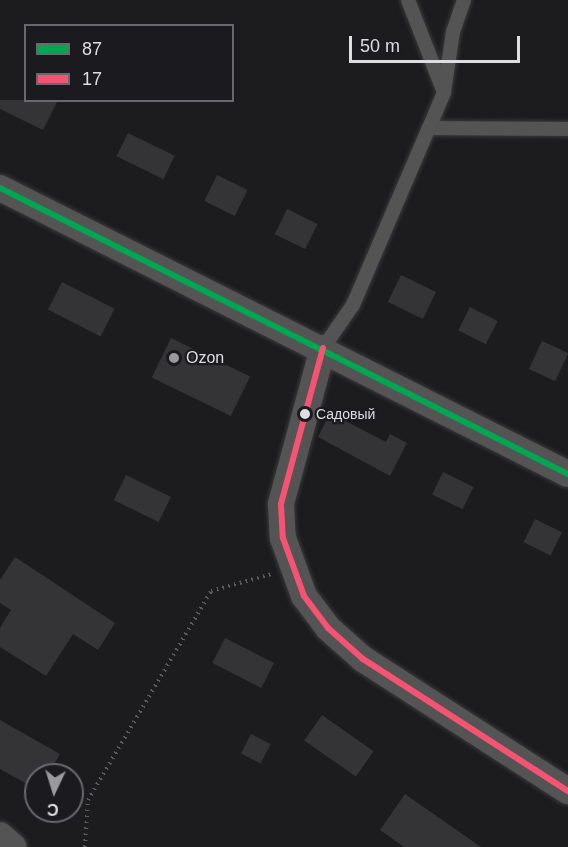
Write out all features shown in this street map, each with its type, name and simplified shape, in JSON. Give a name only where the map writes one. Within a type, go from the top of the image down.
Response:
[{"type":"street","points":[[0,188],[323,348],[568,474]]},
{"type":"street","points":[[323,348],[281,504],[283,538],[303,596],[328,628],[363,659],[568,791]]},
{"type":"street","points":[[0,835],[14,847]]},
{"type":"lane","points":[[408,0],[444,92]]},
{"type":"lane","points":[[323,348],[353,305],[444,92],[453,32],[465,0]]},
{"type":"lane","points":[[429,128],[568,129]]},
{"type":"path","points":[[84,847],[88,800],[211,591],[292,568]]},
{"type":"building","points":[[0,100],[57,102],[43,130],[0,109]]},
{"type":"building","points":[[128,133],[175,156],[163,179],[117,156]]},
{"type":"building","points":[[217,175],[248,190],[235,216],[204,201]]},
{"type":"building","points":[[287,209],[318,224],[305,249],[275,234]]},
{"type":"building","points":[[401,275],[436,292],[423,319],[388,302]]},
{"type":"building","points":[[62,282],[115,309],[100,336],[48,310]]},
{"type":"building","points":[[470,307],[498,321],[486,344],[458,330]]},
{"type":"building","points":[[171,338],[250,377],[231,416],[152,378]]},
{"type":"building","points":[[542,341],[568,353],[555,381],[529,369]]},
{"type":"building","points":[[330,413],[386,442],[390,434],[407,443],[390,476],[318,437]]},
{"type":"building","points":[[443,472],[474,487],[463,509],[432,494]]},
{"type":"building","points":[[126,475],[171,497],[159,522],[114,500]]},
{"type":"building","points":[[535,519],[562,532],[551,556],[524,542]]},
{"type":"building","points":[[15,557],[115,623],[98,650],[73,634],[46,676],[0,647],[0,628],[11,610],[0,603],[0,580]]},
{"type":"building","points":[[225,638],[274,663],[261,688],[212,663]]},
{"type":"building","points":[[322,715],[374,751],[356,777],[304,740]]},
{"type":"building","points":[[0,720],[60,754],[55,763],[24,763],[24,782],[0,769]]},
{"type":"building","points":[[251,734],[271,744],[261,764],[241,754]]},
{"type":"building","points":[[405,794],[481,847],[404,847],[380,830]]},
{"type":"transit line","name":"87","points":[[0,188],[568,474]]},
{"type":"transit line","name":"17","points":[[323,348],[281,504],[283,538],[304,596],[328,628],[363,659],[568,791]]},
{"type":"place","name":"Ozon","points":[[174,358]]},
{"type":"place","name":"Садовый","points":[[305,414]]}]
